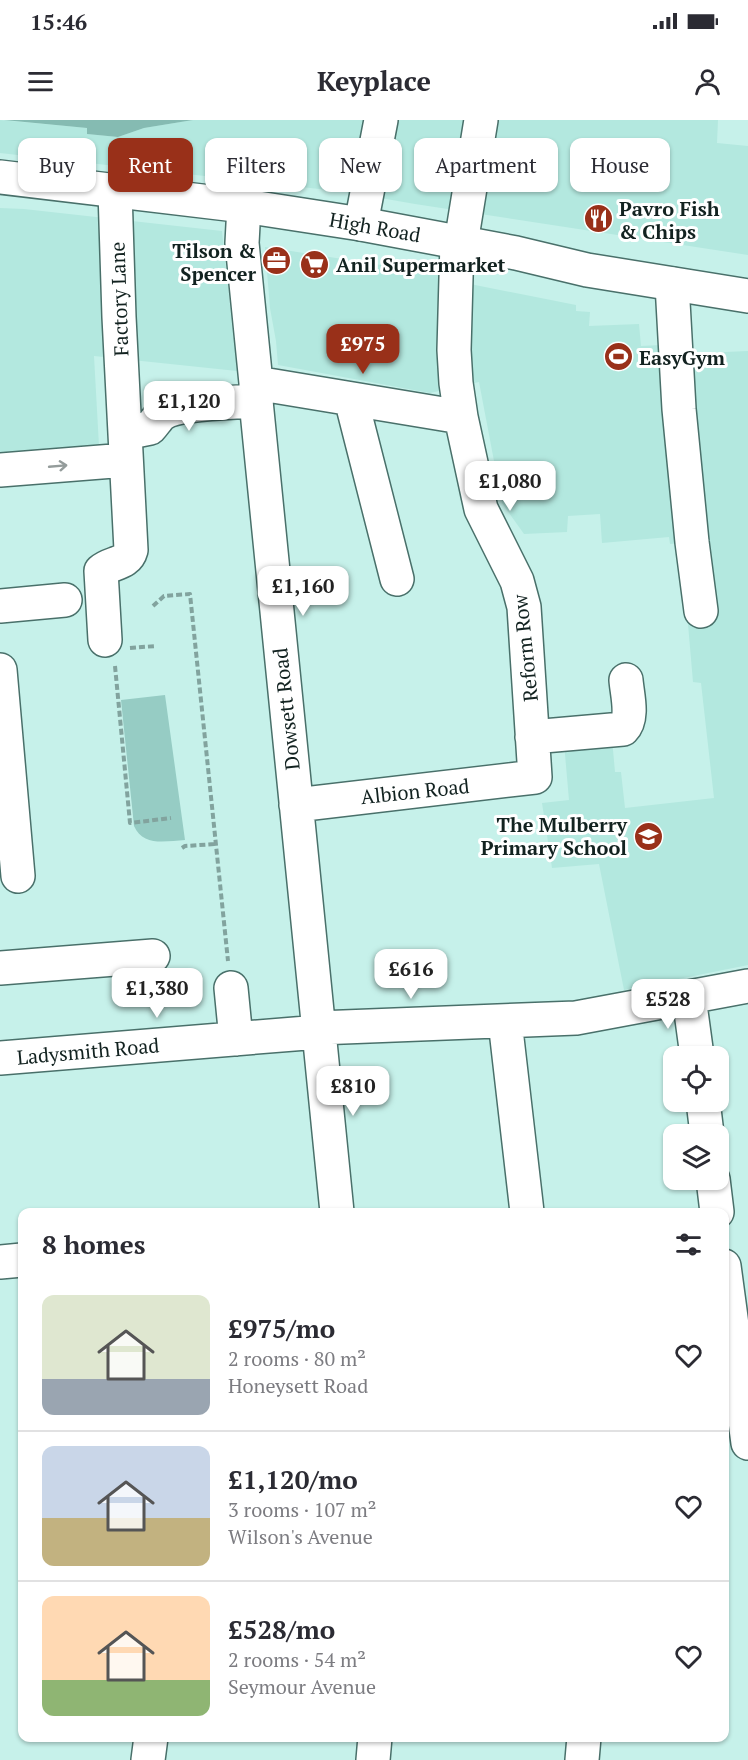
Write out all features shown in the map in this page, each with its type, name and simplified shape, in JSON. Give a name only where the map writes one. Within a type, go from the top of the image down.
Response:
[{"type":"street","points":[[361,224],[381,120]]},
{"type":"street","name":"Reform Row","points":[[481,120],[459,242],[454,350],[456,383],[481,509],[517,581],[524,607],[535,777]]},
{"type":"street","name":"High Road","points":[[0,177],[108,190]]},
{"type":"street","name":"Factory Lane","points":[[110,651],[101,571],[125,561],[131,550],[115,192]]},
{"type":"street","name":"High Road","points":[[124,192],[244,206],[361,224],[459,242],[587,270],[748,296]]},
{"type":"street","name":"Dowsett Road","points":[[244,206],[242,243],[337,1208]]},
{"type":"street","points":[[672,284],[679,409],[701,611]]},
{"type":"street","points":[[0,471],[126,446],[150,428],[162,414],[176,408],[256,392],[351,399],[461,417]]},
{"type":"street","points":[[351,399],[397,579]]},
{"type":"street","points":[[0,606],[65,600]]},
{"type":"street","points":[[0,670],[18,876]]},
{"type":"street","points":[[532,737],[623,729],[627,725],[629,712],[626,680]]},
{"type":"street","name":"Albion Road","points":[[296,805],[535,777]]},
{"type":"street","points":[[0,968],[153,956]]},
{"type":"street","name":"Ladysmith Road","points":[[0,1058],[319,1030],[576,1018],[748,986]]},
{"type":"street","points":[[231,988],[236,1039]]},
{"type":"street","points":[[689,998],[696,1046]]},
{"type":"street","points":[[505,1021],[527,1208]]},
{"type":"street","points":[[714,1190],[717,1208]]},
{"type":"street","points":[[0,1262],[18,1260]]},
{"type":"street","points":[[729,1303],[748,1443]]},
{"type":"street","points":[[148,1760],[150,1742]]},
{"type":"street","points":[[373,1760],[375,1742]]},
{"type":"street","points":[[582,1760],[584,1742]]},
{"type":"path","points":[[153,606],[164,596],[190,594],[231,988]]},
{"type":"path","points":[[110,651],[130,824],[171,818]]},
{"type":"path","points":[[182,848],[215,844]]},
{"type":"shaded area","points":[[0,120],[88,128],[87,134],[118,137],[144,128],[193,120],[718,120],[717,143],[748,146],[748,255],[346,192],[402,192],[402,138],[319,138],[319,189],[307,188],[307,138],[205,138],[205,176],[193,175],[193,138],[108,138],[108,165],[96,164],[96,138],[18,138],[18,155],[0,153]]},
{"type":"shaded area","points":[[4,120],[193,120],[144,128],[118,137],[87,134],[87,128]]},
{"type":"shaded area","points":[[0,208],[222,231],[237,371],[94,356],[99,446],[0,455]]},
{"type":"shaded area","points":[[265,247],[433,273],[475,285],[576,305],[576,311],[590,312],[589,326],[639,324],[641,346],[660,345],[703,353],[748,351],[748,965],[624,990],[599,864],[552,868],[542,803],[569,800],[564,743],[612,739],[615,772],[621,772],[625,808],[714,798],[701,683],[693,682],[681,543],[670,544],[669,537],[602,543],[600,514],[568,516],[567,532],[524,534],[502,503],[479,382],[430,393],[278,365]]},
{"type":"shaded area","points":[[165,695],[185,840],[163,842],[143,837],[134,826],[121,700]]},
{"type":"place","name":"Pavro Fish & Chips","points":[[598,219]]},
{"type":"place","name":"Tilson & Spencer","points":[[277,261]]},
{"type":"place","name":"Anil Supermarket","points":[[315,264]]},
{"type":"place","name":"EasyGym","points":[[618,357]]},
{"type":"place","name":"The Mulberry Primary School","points":[[648,836]]}]
